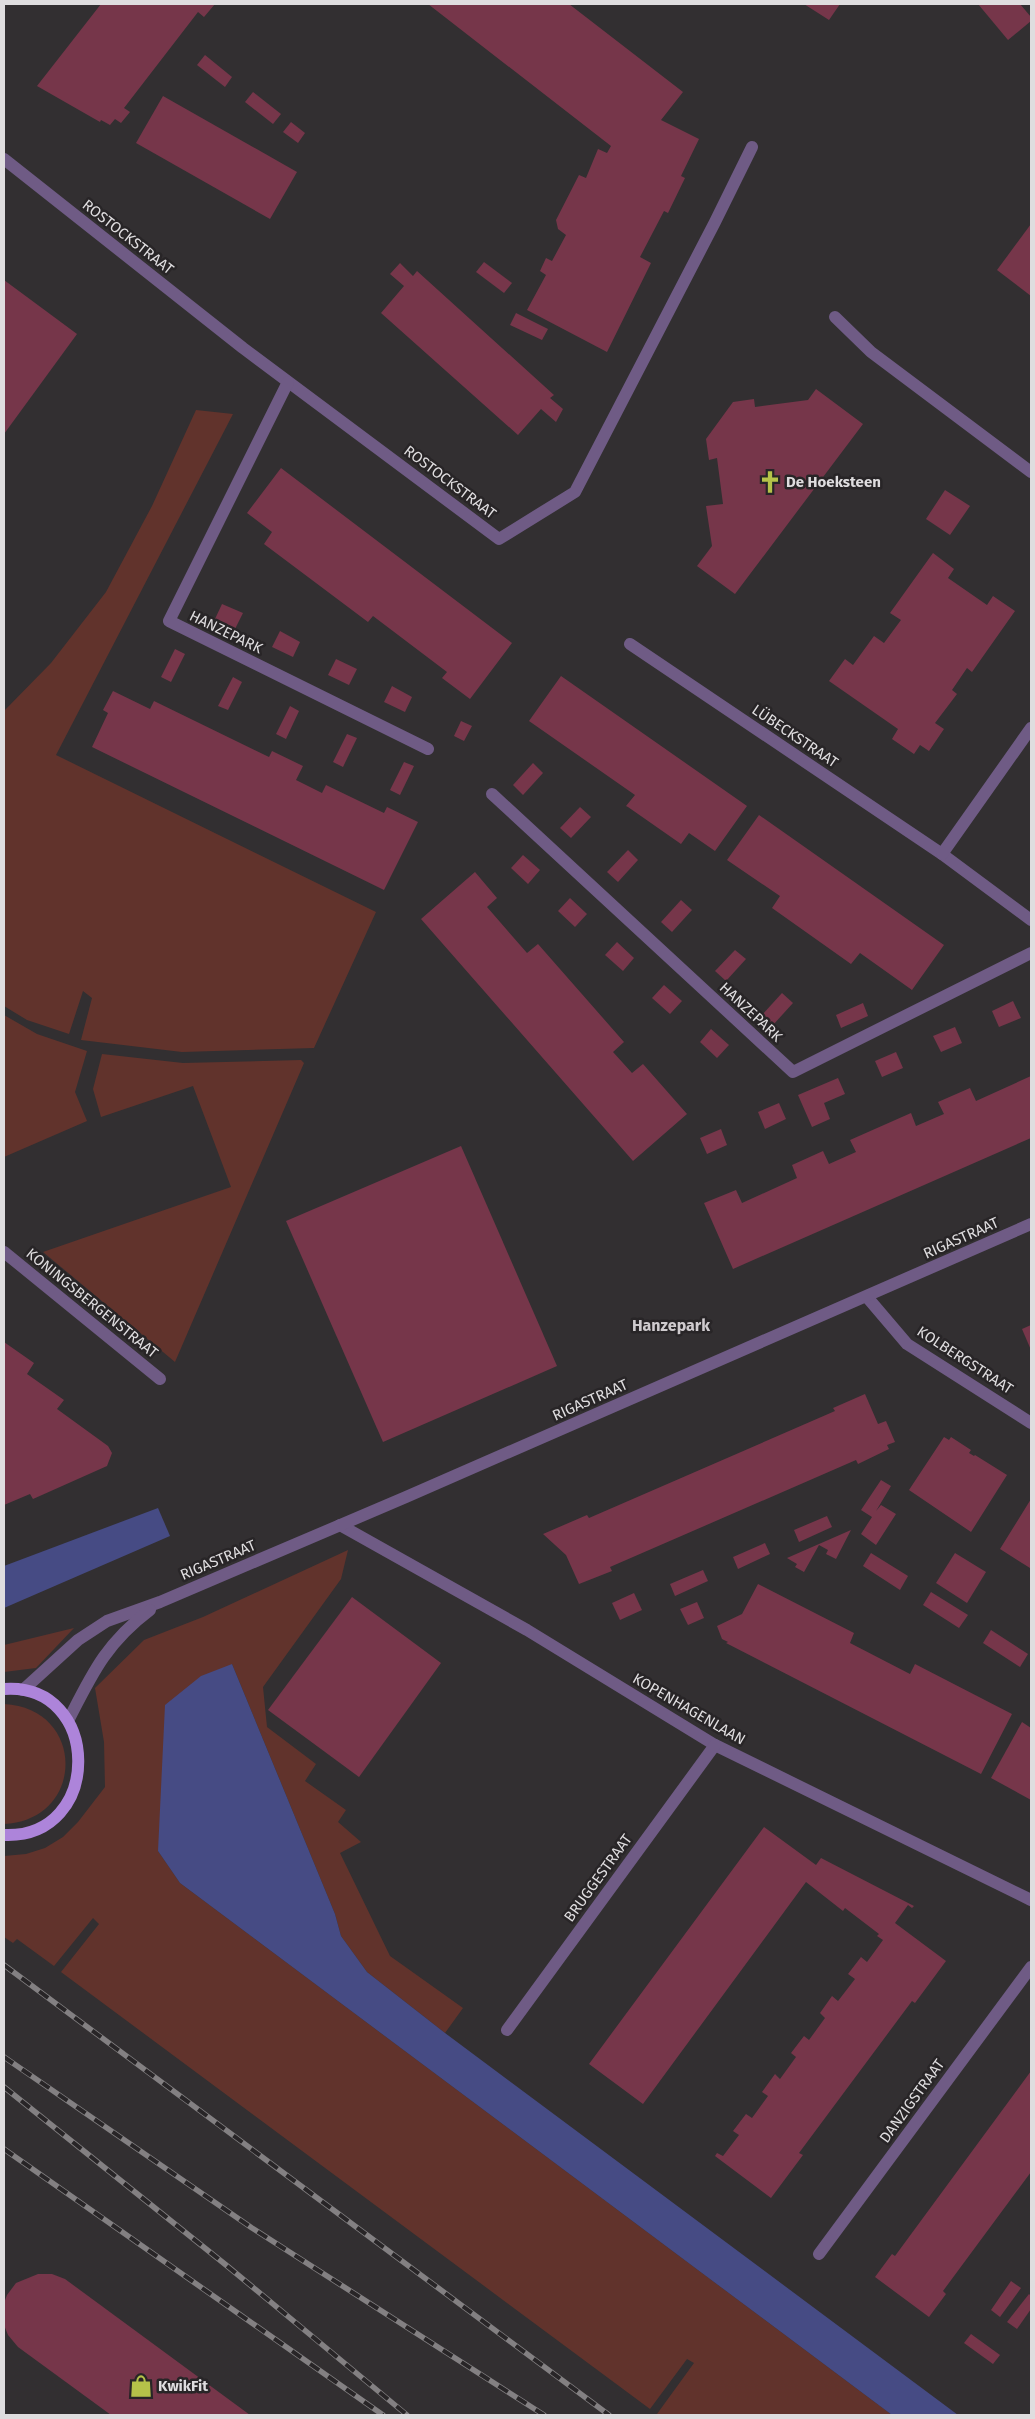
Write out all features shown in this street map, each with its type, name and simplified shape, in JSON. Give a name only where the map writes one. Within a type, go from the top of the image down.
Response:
[{"type":"main road","points":[[4,1688],[23,1690],[48,1702],[68,1721],[78,1747],[80,1760],[75,1787],[69,1799],[51,1820],[39,1828],[26,1833],[4,1835]]},
{"type":"street","name":"ROSTOCKSTRAAT","points":[[4,159],[288,382],[499,539],[575,492],[752,147]]},
{"type":"street","points":[[835,317],[871,352],[1031,472]]},
{"type":"street","name":"HANZEPARK","points":[[288,382],[169,622],[428,749]]},
{"type":"street","name":"LÜBECKSTRAAT","points":[[630,644],[942,854],[1031,920]]},
{"type":"street","points":[[942,854],[1031,728]]},
{"type":"street","name":"HANZEPARK","points":[[492,794],[793,1072],[1031,953]]},
{"type":"street","name":"RIGASTRAAT","points":[[23,1690],[91,1630],[107,1621],[160,1602],[340,1525],[1031,1224]]},
{"type":"street","name":"KONINGSBERGENSTRAAT","points":[[4,1252],[160,1379]]},
{"type":"street","name":"KOLBERGSTRAAT","points":[[867,1297],[907,1344],[1031,1423]]},
{"type":"street","name":"KOPENHAGENLAAN","points":[[340,1525],[527,1630],[715,1745],[1031,1900]]},
{"type":"street","name":"RIGASTRAAT","points":[[68,1721],[107,1650],[129,1625],[160,1602]]},
{"type":"street","name":"BRUGGESTRAAT","points":[[507,2030],[715,1745]]},
{"type":"street","name":"DANZIGSTRAAT","points":[[819,2254],[1031,1967]]},
{"type":"shaded area","points":[[196,410],[233,414],[56,755],[376,912],[314,1048],[182,1052],[81,1040],[92,998],[83,991],[69,1034],[27,1020],[4,1006],[4,711],[51,663],[106,592],[152,506]]},
{"type":"shaded area","points":[[4,1015],[37,1034],[87,1051],[75,1092],[87,1121],[4,1157]]},
{"type":"shaded area","points":[[102,1054],[183,1063],[301,1060],[304,1063],[175,1362],[43,1252],[231,1187],[193,1086],[101,1117],[93,1089]]},
{"type":"shaded area","points":[[348,1550],[341,1579],[263,1687],[267,1727],[316,1764],[305,1781],[346,1810],[338,1822],[361,1842],[340,1853],[390,1956],[463,2008],[445,2033],[367,1972],[341,1936],[335,1914],[232,1664],[158,1851],[180,1883],[892,2415],[657,2414],[694,2363],[687,2359],[650,2409],[61,1972],[99,1924],[93,1918],[54,1966],[17,1939],[13,1943],[4,1937],[4,1856],[26,1854],[45,1848],[63,1837],[78,1822],[105,1787],[104,1742],[95,1688],[144,1640],[203,1617]]},
{"type":"shaded area","points":[[74,1628],[36,1668],[4,1672],[4,1645]]},
{"type":"shaded area","points":[[4,1704],[31,1710],[50,1724],[62,1743],[65,1764],[62,1785],[50,1804],[31,1818],[4,1824]]},
{"type":"water","points":[[158,1508],[170,1536],[4,1608],[4,1566]]},
{"type":"water","points":[[232,1664],[335,1914],[341,1936],[367,1972],[445,2033],[958,2415],[892,2415],[180,1883],[158,1851],[165,1705],[201,1676]]},
{"type":"building","points":[[101,4],[215,4],[204,17],[198,12],[124,108],[130,112],[121,123],[115,119],[110,125],[101,120],[100,122],[37,86]]},
{"type":"building","points":[[428,4],[569,4],[683,92],[661,120],[699,139],[681,176],[685,178],[668,213],[664,211],[640,257],[651,263],[607,352],[527,310],[546,275],[540,271],[546,258],[552,261],[566,235],[558,229],[556,220],[579,175],[586,178],[598,149],[607,153],[611,146]]},
{"type":"building","points":[[804,4],[840,4],[829,20]]},
{"type":"building","points":[[978,4],[1020,4],[1031,17],[1031,21],[1008,40]]},
{"type":"building","points":[[205,55],[232,77],[225,87],[197,65]]},
{"type":"building","points":[[253,92],[281,114],[273,124],[245,102]]},
{"type":"building","points":[[163,96],[297,172],[270,219],[136,143]]},
{"type":"building","points":[[291,122],[305,133],[298,143],[283,132]]},
{"type":"building","points":[[1031,224],[1031,296],[997,270]]},
{"type":"building","points":[[484,262],[512,283],[504,293],[476,272]]},
{"type":"building","points":[[400,263],[413,276],[417,271],[554,395],[550,398],[563,409],[556,422],[541,409],[518,435],[381,313],[404,286],[390,274]]},
{"type":"building","points":[[4,280],[77,334],[4,434]]},
{"type":"building","points":[[516,313],[548,329],[542,340],[510,325]]},
{"type":"building","name":"De Hoeksteen","points":[[816,389],[863,424],[735,594],[697,566],[712,546],[706,506],[723,504],[717,458],[709,460],[706,439],[733,402],[754,399],[755,407],[808,400]]},
{"type":"building","points":[[281,468],[512,643],[470,699],[442,678],[447,672],[373,616],[368,622],[264,544],[272,532],[247,513]]},
{"type":"building","points":[[945,490],[970,506],[950,535],[926,519]]},
{"type":"building","points":[[933,553],[954,569],[948,578],[987,605],[993,596],[1015,611],[972,672],[967,668],[952,690],[957,694],[935,723],[944,729],[929,751],[920,745],[914,754],[892,739],[898,729],[829,681],[845,659],[853,665],[874,636],[884,643],[901,620],[890,613]]},
{"type":"building","points":[[222,604],[243,613],[235,629],[215,619]]},
{"type":"building","points":[[280,631],[300,642],[293,657],[272,647]]},
{"type":"building","points":[[175,649],[185,654],[171,682],[161,677]]},
{"type":"building","points":[[336,659],[357,669],[349,685],[328,675]]},
{"type":"building","points":[[561,676],[747,806],[715,851],[689,833],[681,844],[626,806],[635,795],[529,721]]},
{"type":"building","points":[[233,677],[242,682],[228,710],[218,706]]},
{"type":"building","points":[[392,686],[412,697],[405,712],[384,702]]},
{"type":"building","points":[[113,691],[150,709],[154,701],[269,757],[272,751],[303,766],[296,780],[322,793],[326,785],[384,813],[387,807],[418,822],[384,890],[92,747],[108,713],[103,710]]},
{"type":"building","points":[[290,706],[299,711],[286,739],[276,734]]},
{"type":"building","points":[[461,721],[472,726],[464,741],[454,736]]},
{"type":"building","points":[[347,734],[357,738],[343,767],[333,762]]},
{"type":"building","points":[[404,762],[414,766],[400,795],[390,790]]},
{"type":"building","points":[[533,763],[543,773],[523,795],[513,785]]},
{"type":"building","points":[[580,807],[591,817],[571,838],[560,828]]},
{"type":"building","points":[[759,815],[944,945],[912,990],[860,953],[851,964],[772,908],[780,896],[727,860]]},
{"type":"building","points":[[628,850],[638,860],[618,882],[607,872]]},
{"type":"building","points":[[523,855],[540,870],[528,884],[511,868]]},
{"type":"building","points":[[475,872],[497,898],[487,907],[527,953],[538,944],[624,1042],[613,1052],[632,1073],[643,1064],[687,1114],[633,1161],[421,919]]},
{"type":"building","points":[[570,898],[587,914],[575,927],[558,911]]},
{"type":"building","points":[[681,900],[692,910],[672,932],[661,922]]},
{"type":"building","points":[[617,942],[634,958],[623,971],[605,955]]},
{"type":"building","points":[[735,950],[746,959],[726,981],[715,971]]},
{"type":"building","points":[[664,985],[682,1001],[670,1014],[652,998]]},
{"type":"building","points":[[782,993],[793,1003],[773,1025],[762,1015]]},
{"type":"building","points":[[1013,1001],[1021,1018],[999,1027],[992,1011]]},
{"type":"building","points":[[863,1003],[868,1016],[841,1028],[836,1015]]},
{"type":"building","points":[[955,1027],[962,1043],[941,1052],[933,1036]]},
{"type":"building","points":[[711,1029],[729,1045],[717,1058],[700,1042]]},
{"type":"building","points":[[896,1052],[903,1068],[882,1077],[875,1061]]},
{"type":"building","points":[[1031,1076],[1031,1138],[733,1269],[704,1203],[736,1190],[742,1203],[797,1178],[792,1165],[823,1151],[829,1164],[856,1152],[850,1140],[911,1113],[916,1126],[944,1114],[938,1102],[970,1088],[976,1101]]},
{"type":"building","points":[[838,1078],[845,1094],[824,1103],[830,1119],[812,1127],[798,1095]]},
{"type":"building","points":[[779,1103],[786,1119],[765,1129],[758,1112]]},
{"type":"building","points":[[721,1129],[727,1145],[707,1154],[700,1138]]},
{"type":"building","points":[[461,1146],[557,1366],[383,1442],[286,1221]]},
{"type":"building","points":[[1031,1325],[1031,1350],[1022,1329]]},
{"type":"building","points":[[4,1342],[34,1363],[27,1374],[64,1400],[57,1409],[108,1446],[112,1453],[107,1466],[33,1499],[30,1494],[4,1505]]},
{"type":"building","points":[[865,1394],[878,1424],[886,1421],[895,1442],[887,1445],[889,1449],[858,1464],[856,1460],[610,1567],[612,1571],[579,1584],[566,1555],[543,1534],[587,1515],[589,1518],[835,1411],[833,1408]]},
{"type":"building","points":[[944,1437],[949,1440],[951,1437],[971,1450],[969,1453],[1007,1475],[971,1532],[909,1490]]},
{"type":"building","points":[[881,1480],[891,1486],[876,1511],[881,1505],[896,1514],[876,1545],[861,1534],[872,1517],[861,1510]]},
{"type":"building","points":[[1031,1499],[1031,1571],[1030,1568],[1000,1549]]},
{"type":"building","points":[[827,1516],[832,1527],[799,1542],[794,1530]]},
{"type":"building","points":[[851,1530],[836,1559],[826,1554],[828,1550],[819,1545],[804,1572],[795,1567],[797,1564],[787,1558]]},
{"type":"building","points":[[765,1543],[770,1554],[738,1569],[733,1557]]},
{"type":"building","points":[[871,1553],[908,1576],[900,1590],[863,1566]]},
{"type":"building","points":[[955,1553],[986,1572],[967,1603],[936,1583]]},
{"type":"building","points":[[703,1570],[708,1581],[675,1596],[670,1584]]},
{"type":"building","points":[[758,1584],[854,1633],[850,1643],[910,1674],[915,1664],[1012,1714],[981,1774],[726,1643],[728,1642],[722,1639],[717,1626],[742,1614]]},
{"type":"building","points":[[931,1592],[968,1615],[959,1628],[923,1605]]},
{"type":"building","points":[[634,1593],[642,1610],[620,1620],[612,1603]]},
{"type":"building","points":[[352,1597],[441,1663],[359,1777],[268,1710]]},
{"type":"building","points":[[697,1602],[704,1618],[688,1625],[680,1609]]},
{"type":"building","points":[[991,1630],[1028,1654],[1020,1667],[983,1643]]},
{"type":"building","points":[[1022,1722],[1031,1728],[1031,1800],[991,1778]]},
{"type":"building","points":[[764,1827],[816,1865],[821,1858],[914,1906],[912,1908],[908,1905],[895,1923],[946,1961],[915,2003],[912,2001],[799,2153],[803,2155],[771,2198],[715,2156],[717,2153],[723,2156],[739,2135],[733,2131],[746,2114],[752,2118],[768,2096],[762,2092],[775,2074],[780,2079],[796,2057],[791,2053],[804,2036],[809,2040],[825,2018],[820,2013],[832,1996],[838,2001],[855,1979],[848,1974],[861,1957],[867,1962],[883,1940],[877,1936],[879,1934],[845,1908],[843,1911],[806,1882],[643,2104],[589,2064]]},
{"type":"building","points":[[1031,2071],[1031,2172],[943,2291],[946,2294],[929,2317],[875,2277],[892,2254],[895,2256]]},
{"type":"building","points":[[38,2274],[52,2274],[65,2279],[250,2415],[111,2415],[18,2347],[8,2335],[4,2325],[4,2303],[7,2295],[16,2283]]},
{"type":"building","points":[[1011,2281],[1021,2288],[1000,2317],[991,2310]]},
{"type":"building","points":[[1029,2294],[1031,2296],[1031,2309],[1017,2329],[1007,2322]]},
{"type":"building","points":[[971,2334],[1000,2355],[993,2364],[964,2343]]},
{"type":"railway","points":[[4,1965],[609,2415]]},
{"type":"railway","points":[[4,2057],[252,2228],[544,2415]]},
{"type":"railway","points":[[4,2087],[226,2265],[407,2415]]},
{"type":"railway","points":[[4,2149],[383,2415]]},
{"type":"place","name":"De Hoeksteen","points":[[770,482]]},
{"type":"place","name":"KwikFit","points":[[141,2386]]},
{"type":"district","name":"Hanzepark","points":[[671,1325]]}]
